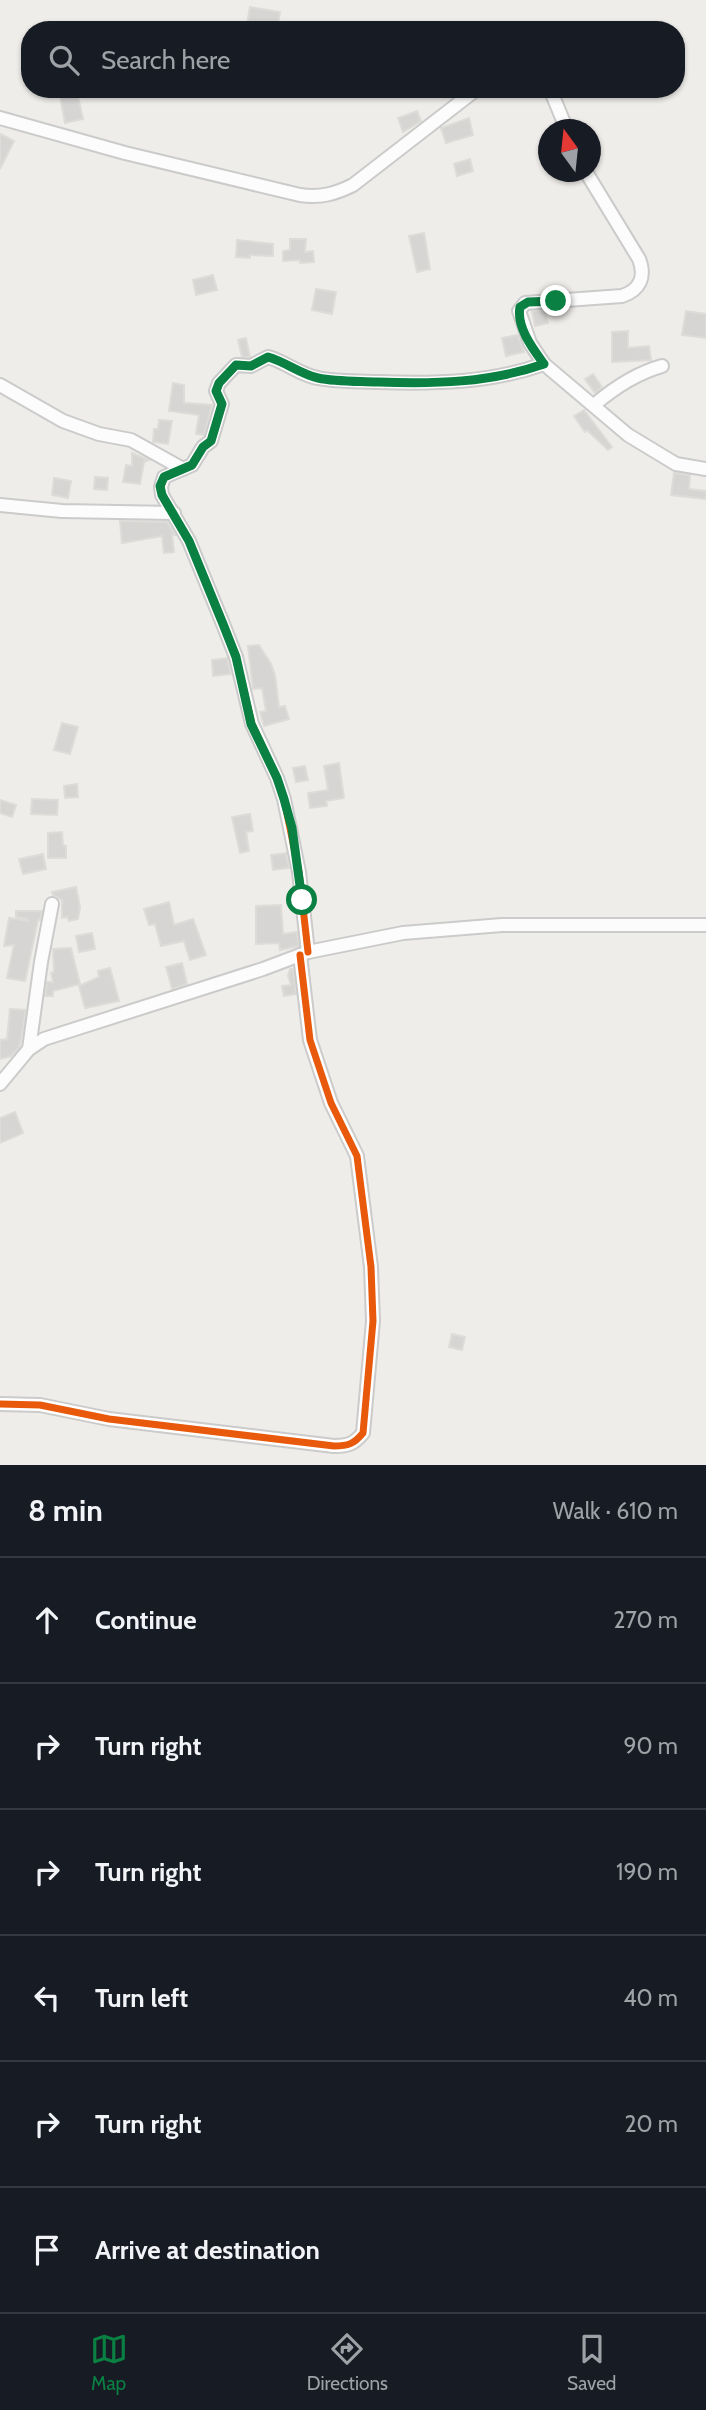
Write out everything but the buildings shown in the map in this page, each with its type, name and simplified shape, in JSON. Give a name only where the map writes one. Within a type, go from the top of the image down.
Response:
[{"type":"street","points":[[0,118],[137,156],[317,197],[334,194],[353,185],[465,98]]},
{"type":"street","points":[[554,98],[562,119]]},
{"type":"street","points":[[592,182],[639,259],[643,275],[636,289],[622,296],[522,304],[519,311],[521,324],[544,364],[628,435],[676,464],[706,469]]},
{"type":"street","points":[[0,1404],[40,1405],[109,1419],[334,1446],[348,1446],[363,1433],[373,1321],[368,1240],[357,1156],[331,1103],[310,1040],[299,872],[284,799],[251,724],[236,657],[189,541],[162,495],[161,481],[164,477],[192,465],[203,447],[211,441],[222,404],[216,391],[219,383],[236,365],[251,366],[268,357],[298,372],[320,379],[428,383],[498,377],[544,364]]},
{"type":"street","points":[[594,405],[642,373],[662,366]]},
{"type":"street","points":[[0,385],[63,421],[99,434],[131,440],[183,469]]},
{"type":"street","points":[[0,505],[62,511],[174,513]]},
{"type":"street","points":[[29,1049],[52,904]]},
{"type":"street","points":[[0,1084],[29,1049],[44,1039],[304,953],[403,933],[446,928],[502,925],[706,925]]},
{"type":"cycle path","points":[[308,952],[299,872],[284,799],[252,724],[236,657],[223,624],[189,541],[162,495],[164,477],[192,465],[203,447],[211,441],[222,404],[216,391],[219,383],[236,365],[251,366],[268,357],[305,374],[325,379],[420,383],[483,379],[544,364]]},
{"type":"cycle path","points":[[0,1404],[40,1405],[109,1419],[334,1446],[350,1444],[363,1433],[373,1321],[371,1267],[357,1156],[331,1103],[310,1040],[300,955]]},
{"type":"route","points":[[302,900],[292,828],[277,778],[251,724],[236,657],[189,541],[162,495],[161,481],[164,477],[192,465],[203,447],[211,441],[222,404],[216,391],[226,373],[236,365],[251,366],[268,357],[298,372],[320,379],[428,383],[482,380],[544,364],[521,324],[520,307],[528,302],[556,301]]}]
